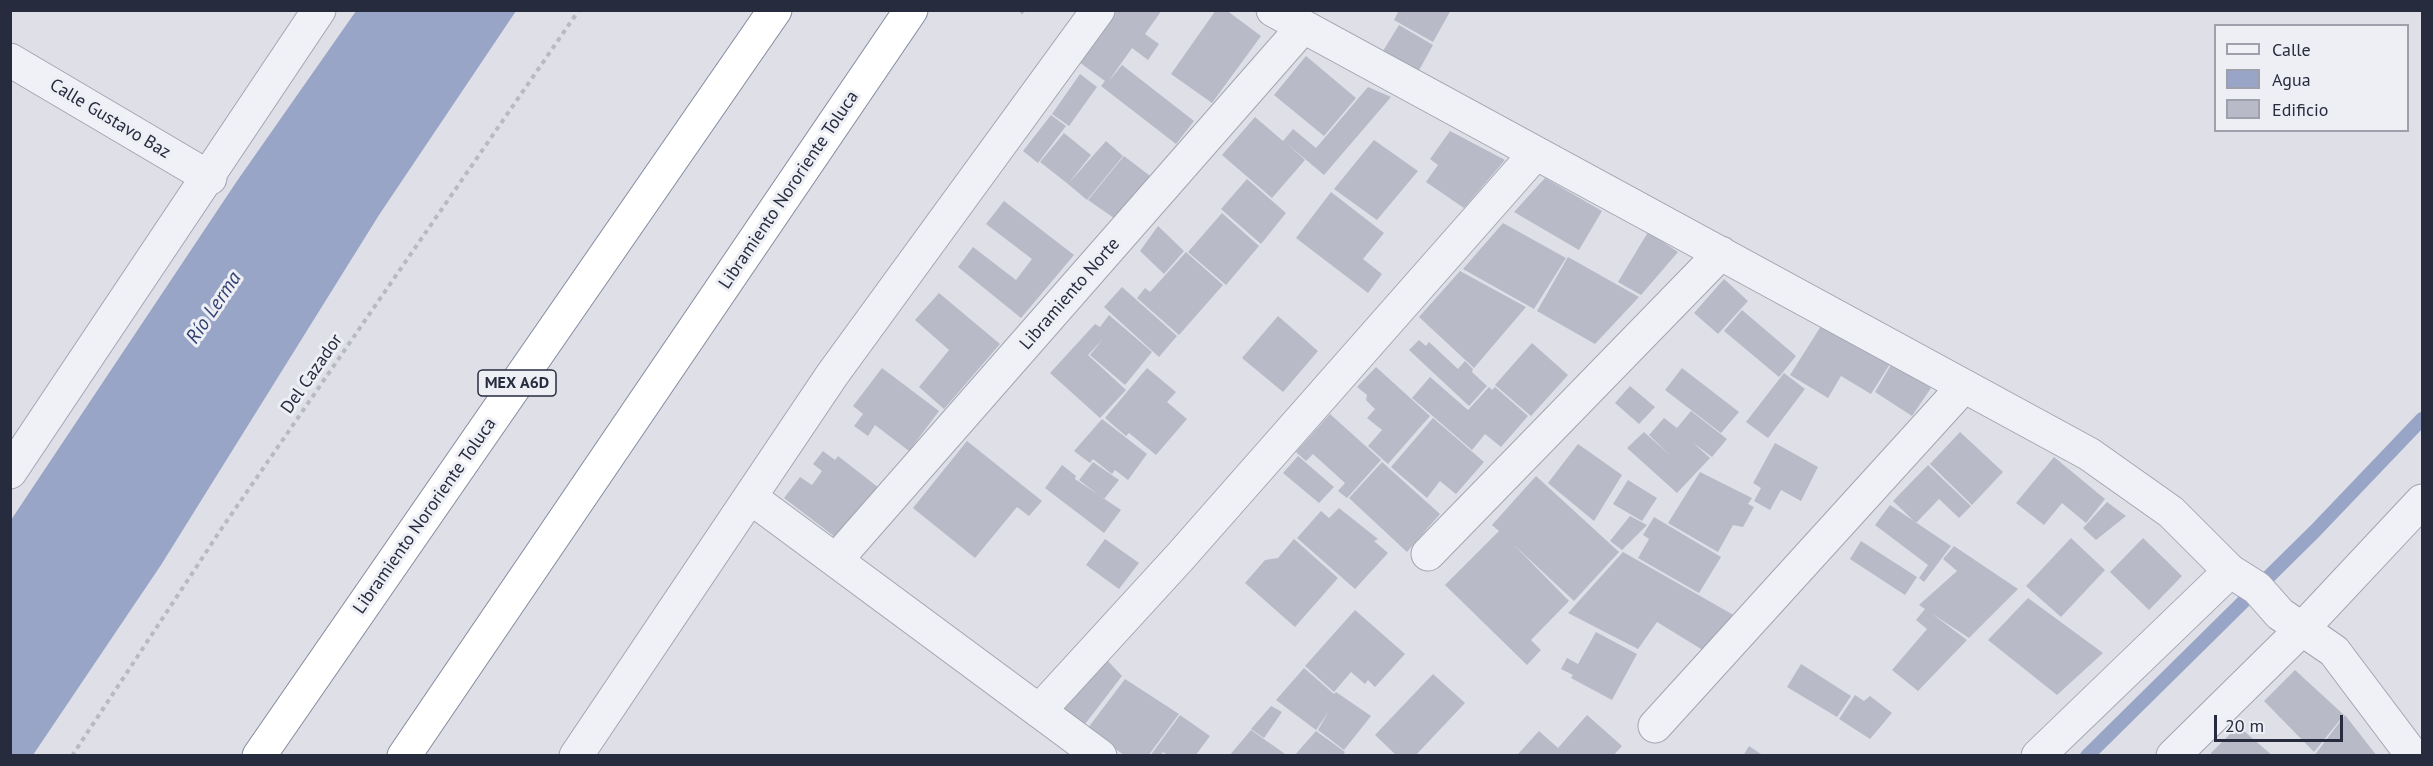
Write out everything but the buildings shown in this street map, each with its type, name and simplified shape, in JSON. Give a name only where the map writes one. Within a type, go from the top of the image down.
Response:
[{"type":"highway","name":"Libramiento Nororiente Toluca","points":[[259,756],[775,10]]},
{"type":"highway","name":"Libramiento Nororiente Toluca","points":[[404,756],[911,10]]},
{"type":"street","points":[[10,472],[210,178],[320,10]]},
{"type":"street","points":[[576,756],[832,375],[1098,10]]},
{"type":"street","points":[[1273,10],[2089,454],[2171,512],[2291,621],[2334,651],[2413,756]]},
{"type":"street","name":"Libramiento Norte","points":[[836,560],[1303,27]]},
{"type":"street","name":"Calle Gustavo Baz","points":[[10,60],[210,178]]},
{"type":"street","points":[[1039,711],[1188,548],[1535,154]]},
{"type":"street","points":[[1428,554],[1720,253]]},
{"type":"street","points":[[1655,726],[1964,386]]},
{"type":"street","points":[[750,497],[1100,756]]},
{"type":"street","points":[[2173,756],[2291,621],[2422,501]]},
{"type":"street","points":[[2038,756],[2244,579]]},
{"type":"path","name":"Del Cazador","points":[[72,756],[222,528],[579,10]]},
{"type":"path","points":[[1020,10],[1025,14],[1027,10]]},
{"type":"water","name":"Río Lerma","points":[[356,11],[516,11],[379,215],[161,565],[33,755],[11,755],[11,520],[237,181]]},
{"type":"waterway","points":[[2087,756],[2315,531],[2422,419]]}]
